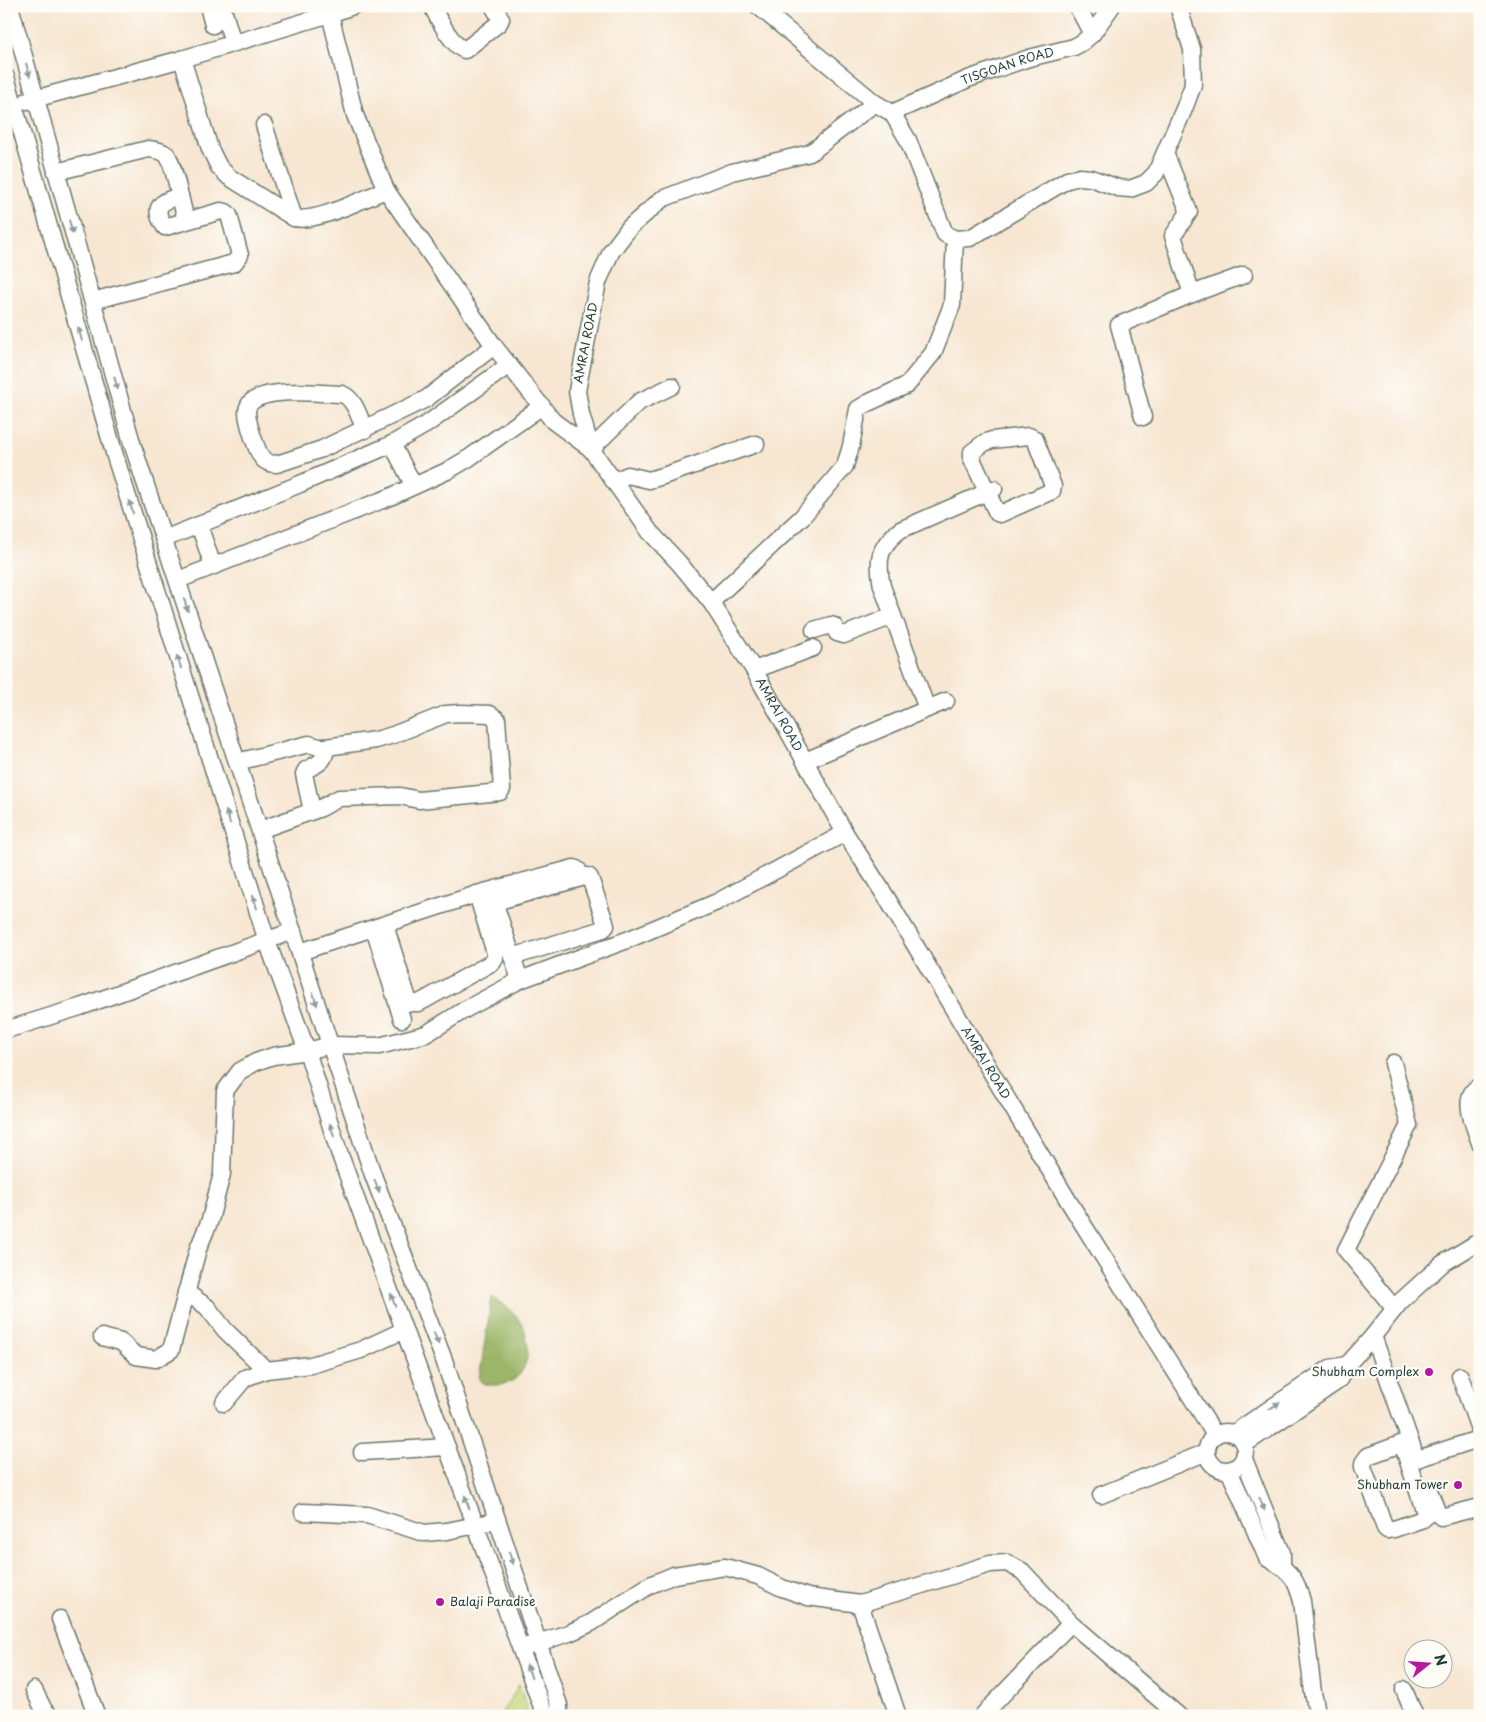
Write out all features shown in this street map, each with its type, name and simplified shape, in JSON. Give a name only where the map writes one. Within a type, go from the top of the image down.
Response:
[{"type":"street","points":[[10,6],[132,443],[373,1175],[444,1360],[499,1520],[559,1705],[558,1716]]},
{"type":"street","points":[[208,6],[213,24]]},
{"type":"street","points":[[222,6],[233,44]]},
{"type":"street","points":[[14,104],[182,59],[233,44],[330,10],[353,6]]},
{"type":"street","points":[[432,6],[458,47],[465,50],[499,24],[501,19],[493,6]]},
{"type":"street","points":[[758,6],[875,103],[892,113],[908,140],[945,234],[955,239],[970,238],[1067,180],[1080,177],[1091,178],[1118,188],[1130,189],[1146,183],[1156,173],[1193,85],[1192,49],[1178,6]]},
{"type":"street","name":"TISGOAN ROAD","points":[[892,113],[968,79],[1029,58],[1074,47],[1092,34],[1112,6]]},
{"type":"street","points":[[1084,8],[1092,34]]},
{"type":"street","points":[[330,10],[355,115],[386,190],[494,346],[553,421],[591,449],[639,402],[672,386]]},
{"type":"street","points":[[182,59],[210,149],[219,167],[229,177],[294,218],[302,220],[316,218],[386,190]]},
{"type":"street","points":[[6,77],[115,456],[267,941],[307,1051],[339,1152],[543,1710],[547,1716]]},
{"type":"street","name":"AMRAI ROAD","points":[[875,103],[810,153],[732,172],[662,199],[628,228],[611,252],[598,282],[577,391],[581,414],[591,449],[650,532],[711,602],[754,670],[845,833],[893,908],[1070,1202],[1215,1435]]},
{"type":"street","points":[[264,125],[294,218]]},
{"type":"street","points":[[56,172],[148,149],[158,150],[168,156],[186,221]]},
{"type":"street","points":[[1165,153],[1189,212],[1174,236],[1192,294]]},
{"type":"street","points":[[93,301],[234,263],[238,259],[240,255],[229,215],[226,212],[168,227],[162,225],[159,212],[160,205],[166,200],[180,196]]},
{"type":"street","points":[[711,602],[802,517],[844,466],[851,446],[858,409],[907,385],[933,352],[952,305],[955,239]]},
{"type":"street","points":[[1143,417],[1119,325],[1192,294],[1244,275]]},
{"type":"street","points":[[365,430],[353,403],[347,396],[342,394],[275,393],[252,401],[247,410],[259,454],[270,464],[277,464],[322,449],[365,430],[426,399],[494,346]]},
{"type":"street","points":[[164,539],[300,484],[392,444],[427,424],[510,365]]},
{"type":"street","points":[[178,580],[414,486],[447,471],[469,458],[542,406]]},
{"type":"street","points":[[1029,436],[1035,439],[1053,486],[1052,491],[1049,494],[1000,514],[995,511],[990,491],[972,459],[972,452],[984,443],[992,440],[1029,436]]},
{"type":"street","points":[[392,444],[414,486]]},
{"type":"street","points":[[614,482],[628,475],[649,480],[756,444]]},
{"type":"street","points":[[927,709],[882,586],[878,566],[882,551],[891,537],[900,530],[990,491]]},
{"type":"street","points":[[199,525],[214,566]]},
{"type":"street","points":[[814,630],[831,625],[834,626],[837,633],[844,635],[893,616]]},
{"type":"street","points":[[754,670],[813,648]]},
{"type":"street","points":[[805,761],[946,701]]},
{"type":"street","points":[[237,762],[309,744],[326,747],[376,740],[394,735],[446,714],[490,714],[497,719],[502,789],[496,794],[419,800],[400,796],[339,798],[312,811],[260,830]]},
{"type":"street","points":[[312,811],[304,774],[306,770],[319,764],[325,754],[326,747]]},
{"type":"street","points":[[102,1336],[121,1342],[136,1356],[156,1359],[171,1350],[198,1249],[210,1220],[222,1174],[226,1091],[240,1071],[256,1062],[273,1056],[331,1045],[379,1046],[426,1034],[466,1009],[520,980],[626,940],[717,902],[845,833]]},
{"type":"street","points":[[300,952],[379,926],[574,868],[578,870],[580,877],[588,876],[606,926],[603,929],[512,957]]},
{"type":"street","points":[[488,895],[520,980]]},
{"type":"street","points":[[379,926],[410,1003],[419,1003],[493,962],[496,958],[488,895]]},
{"type":"street","points":[[379,926],[402,1019]]},
{"type":"street","points":[[6,1030],[80,1007],[293,931]]},
{"type":"street","points":[[1393,1064],[1409,1124],[1346,1250],[1394,1308]]},
{"type":"street","points":[[1480,1086],[1474,1089],[1470,1097],[1469,1108],[1480,1143]]},
{"type":"street","points":[[339,1152],[363,1144]]},
{"type":"street","points":[[1282,1567],[1282,1553],[1241,1446],[1228,1431],[1215,1435],[1210,1439],[1207,1452],[1212,1464],[1218,1468],[1229,1470],[1236,1468],[1241,1446],[1338,1381],[1347,1365],[1373,1336],[1394,1308],[1442,1264],[1480,1240]]},
{"type":"street","points":[[186,1292],[207,1307],[225,1330],[266,1370]]},
{"type":"street","points":[[224,1403],[245,1378],[266,1370],[311,1364],[361,1350],[404,1330]]},
{"type":"street","points":[[1373,1336],[1406,1442],[1426,1516],[1423,1519],[1387,1530],[1363,1463],[1368,1456],[1406,1442]]},
{"type":"street","points":[[1417,1459],[1478,1438],[1479,1429],[1460,1376]]},
{"type":"street","points":[[1406,1442],[1417,1459],[1438,1514],[1441,1517],[1480,1507]]},
{"type":"street","points":[[362,1452],[447,1447]]},
{"type":"street","points":[[1101,1495],[1207,1452]]},
{"type":"street","points":[[1229,1470],[1268,1558],[1293,1576],[1298,1586],[1302,1601],[1313,1693],[1318,1716]]},
{"type":"street","points":[[303,1512],[367,1515],[424,1533],[499,1520]]},
{"type":"street","points":[[521,1648],[569,1633],[591,1623],[650,1585],[674,1575],[725,1567],[758,1576],[782,1588],[808,1597],[860,1604],[990,1564],[1008,1563],[1022,1571],[1071,1623],[1178,1716]]},
{"type":"street","points":[[860,1604],[898,1716]]},
{"type":"street","points":[[60,1619],[97,1716]]},
{"type":"street","points":[[982,1716],[1071,1623]]},
{"type":"street","points":[[34,1690],[44,1710],[50,1716]]},
{"type":"street","points":[[1404,1690],[1415,1716]]},
{"type":"green space","points":[[492,1297],[509,1309],[521,1321],[527,1345],[525,1364],[521,1372],[515,1379],[496,1385],[487,1384],[479,1379]]},
{"type":"green space","points":[[519,1684],[529,1716],[499,1716],[511,1699]]},
{"type":"place","name":"Shubham Complex","points":[[1429,1372]]},
{"type":"place","name":"Shubham Tower","points":[[1458,1485]]},
{"type":"place","name":"Balaji Paradise","points":[[440,1602]]}]
